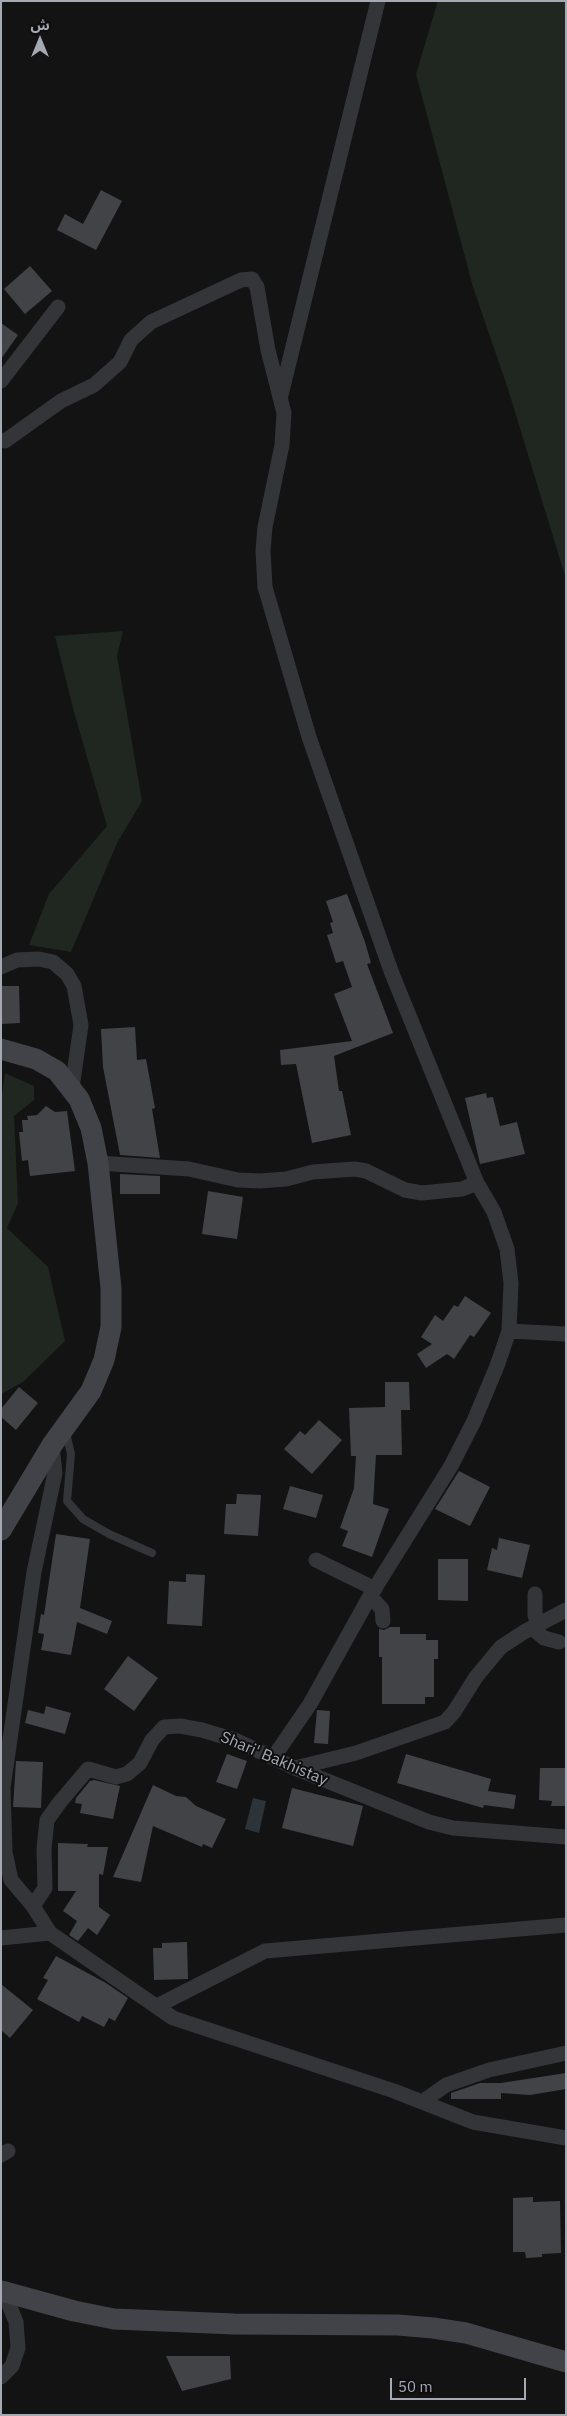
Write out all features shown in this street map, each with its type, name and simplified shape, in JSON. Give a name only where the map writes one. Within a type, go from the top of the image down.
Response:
[{"type":"main road","points":[[1,1049],[36,1059],[57,1071],[79,1099],[90,1128],[98,1163],[112,1288],[112,1328],[104,1360],[91,1392],[59,1437],[1,1530]]},
{"type":"main road","points":[[3,2291],[114,2320],[234,2324],[398,2325],[433,2328],[466,2333],[566,2362]]},
{"type":"street","points":[[280,398],[378,1]]},
{"type":"street","points":[[1,440],[5,441],[61,401],[94,385],[120,362],[131,340],[151,322],[242,280],[252,279],[257,287],[268,350],[284,413],[282,445],[265,527],[263,551],[265,587],[310,737],[391,971],[477,1183],[494,1212],[507,1249],[511,1282],[509,1331],[474,1421],[451,1466],[373,1592],[310,1704],[273,1758]]},
{"type":"street","points":[[1,381],[58,307]]},
{"type":"street","points":[[1,966],[17,960],[39,959],[54,962],[67,974],[74,986],[81,1024],[72,1088]]},
{"type":"street","points":[[98,1163],[189,1169],[238,1180],[260,1181],[286,1179],[313,1172],[355,1169],[366,1171],[405,1190],[422,1193],[462,1189],[477,1183]]},
{"type":"street","points":[[509,1331],[566,1334]]},
{"type":"street","points":[[59,1437],[55,1473],[34,1572],[3,1788],[5,1852],[11,1880],[33,1906],[50,1933],[173,2018],[304,2060],[473,2122],[566,2138]]},
{"type":"street","points":[[316,1560],[373,1592],[382,1609],[383,1621]]},
{"type":"street","points":[[535,1594],[535,1626],[544,1638],[559,1642]]},
{"type":"street","points":[[295,1768],[356,1753],[445,1722],[454,1712],[476,1677],[501,1647],[566,1610]]},
{"type":"street","name":"Shari' Bakhistay","points":[[33,1906],[45,1888],[44,1849],[48,1820],[88,1769],[116,1778],[127,1774],[140,1763],[152,1740],[164,1727],[180,1726],[202,1730],[235,1740],[295,1768],[429,1822],[453,1828],[566,1837]]},
{"type":"street","points":[[156,2006],[265,1951],[566,1925]]},
{"type":"street","points":[[1,1938],[50,1933]]},
{"type":"street","points":[[422,2102],[446,2085],[489,2070],[566,2053]]},
{"type":"street","points":[[1,2377],[12,2366],[18,2348],[16,2322],[3,2291]]},
{"type":"lane","points":[[59,1437],[71,1454],[67,1501],[84,1519],[109,1534],[152,1553]]},
{"type":"shaded area","points":[[438,1],[566,1],[566,579],[508,389],[473,287],[416,74]]},
{"type":"shaded area","points":[[123,631],[117,656],[142,801],[117,843],[71,952],[29,945],[49,894],[107,826],[74,712],[55,636]]},
{"type":"shaded area","points":[[5,1073],[34,1086],[34,1100],[14,1116],[18,1203],[7,1228],[48,1267],[65,1341],[23,1382],[1,1394],[1,1102]]},
{"type":"shaded area","points":[[253,1798],[266,1801],[259,1833],[245,1829]]},
{"type":"building","points":[[101,190],[122,201],[96,250],[57,230],[65,214],[83,224]]},
{"type":"building","points":[[30,266],[52,291],[25,314],[4,289]]},
{"type":"building","points":[[1,323],[18,335],[1,359]]},
{"type":"building","points":[[347,894],[371,963],[367,964],[393,1033],[334,1056],[339,1091],[342,1091],[351,1135],[312,1143],[296,1064],[281,1065],[280,1050],[352,1041],[334,994],[352,987],[343,961],[336,963],[327,935],[333,933],[330,923],[333,922],[326,901]]},
{"type":"building","points":[[1,986],[19,986],[20,1023],[1,1024]]},
{"type":"building","points":[[135,1027],[137,1060],[146,1059],[155,1108],[152,1109],[160,1158],[120,1155],[103,1067],[101,1029]]},
{"type":"building","points":[[486,1093],[487,1098],[493,1097],[500,1126],[517,1122],[525,1154],[480,1164],[465,1098]]},
{"type":"building","points":[[46,1106],[55,1112],[67,1111],[75,1171],[30,1176],[28,1160],[22,1161],[19,1132],[23,1132],[22,1120],[28,1120],[27,1116],[37,1115]]},
{"type":"building","points":[[120,1174],[160,1176],[160,1194],[120,1194]]},
{"type":"building","points":[[208,1191],[243,1197],[237,1239],[202,1234]]},
{"type":"building","points":[[465,1296],[491,1313],[474,1337],[470,1335],[454,1359],[447,1354],[426,1368],[417,1354],[432,1344],[421,1337],[435,1315],[443,1321],[454,1305],[458,1307]]},
{"type":"building","points":[[385,1382],[409,1382],[410,1410],[401,1410],[402,1455],[376,1455],[373,1504],[389,1509],[372,1557],[342,1546],[348,1531],[340,1528],[354,1488],[356,1456],[351,1456],[349,1408],[385,1407]]},
{"type":"building","points":[[19,1387],[38,1403],[16,1430],[1,1417],[1,1409]]},
{"type":"building","points":[[319,1420],[342,1440],[312,1474],[284,1449],[300,1431],[305,1435]]},
{"type":"building","points":[[459,1471],[490,1487],[470,1526],[435,1509]]},
{"type":"building","points":[[290,1486],[323,1495],[316,1518],[283,1509]]},
{"type":"building","points":[[237,1494],[261,1495],[258,1536],[224,1534],[226,1504],[236,1504]]},
{"type":"building","points":[[56,1534],[90,1539],[80,1608],[112,1621],[107,1634],[77,1622],[71,1655],[41,1650],[44,1634],[38,1633],[41,1614],[44,1615]]},
{"type":"building","points":[[499,1538],[530,1545],[522,1578],[487,1570],[492,1548],[497,1550]]},
{"type":"building","points":[[438,1559],[468,1559],[468,1601],[438,1600]]},
{"type":"building","points":[[186,1574],[205,1575],[202,1626],[167,1624],[169,1581],[186,1582]]},
{"type":"building","points":[[390,1627],[400,1627],[400,1634],[426,1634],[426,1640],[438,1640],[438,1659],[434,1659],[434,1697],[425,1697],[425,1704],[382,1704],[382,1657],[379,1657],[379,1629],[384,1630]]},
{"type":"building","points":[[128,1656],[158,1678],[134,1711],[104,1689]]},
{"type":"building","points":[[46,1706],[71,1713],[65,1734],[25,1723],[28,1710],[44,1714]]},
{"type":"building","points":[[317,1710],[330,1711],[328,1744],[314,1743]]},
{"type":"building","points":[[227,1754],[247,1761],[237,1789],[216,1782]]},
{"type":"building","points":[[406,1754],[491,1779],[488,1791],[516,1795],[514,1809],[484,1805],[483,1808],[397,1783]]},
{"type":"building","points":[[16,1761],[43,1762],[41,1808],[13,1807]]},
{"type":"building","points":[[540,1768],[566,1768],[566,1806],[551,1806],[552,1801],[539,1800]]},
{"type":"building","points":[[94,1780],[120,1786],[113,1819],[80,1813],[82,1804],[75,1803],[76,1798],[90,1781]]},
{"type":"building","points":[[153,1785],[176,1796],[186,1797],[196,1806],[226,1819],[212,1848],[203,1844],[202,1847],[153,1826],[141,1882],[113,1877]]},
{"type":"building","points":[[292,1788],[363,1806],[353,1846],[282,1828]]},
{"type":"building","points":[[58,1843],[88,1844],[87,1847],[108,1847],[103,1875],[99,1874],[99,1907],[110,1915],[97,1935],[88,1928],[78,1941],[69,1935],[77,1921],[63,1911],[76,1891],[58,1891]]},
{"type":"building","points":[[187,1942],[188,1979],[154,1980],[153,1948],[162,1948],[162,1943]]},
{"type":"building","points":[[56,1956],[106,1983],[128,1998],[115,2021],[109,2018],[104,2027],[82,2016],[79,2022],[37,1999],[48,1980],[43,1978]]},
{"type":"building","points":[[1,1984],[33,2010],[10,2038],[1,2030]]},
{"type":"building","points":[[566,2073],[566,2089],[530,2095],[501,2093],[501,2099],[451,2099],[451,2093],[480,2083],[501,2083]]},
{"type":"building","points":[[533,2197],[533,2202],[560,2201],[561,2253],[542,2254],[542,2257],[526,2258],[525,2252],[513,2252],[513,2198]]},
{"type":"building","points":[[166,2356],[230,2356],[231,2379],[182,2391]]}]
